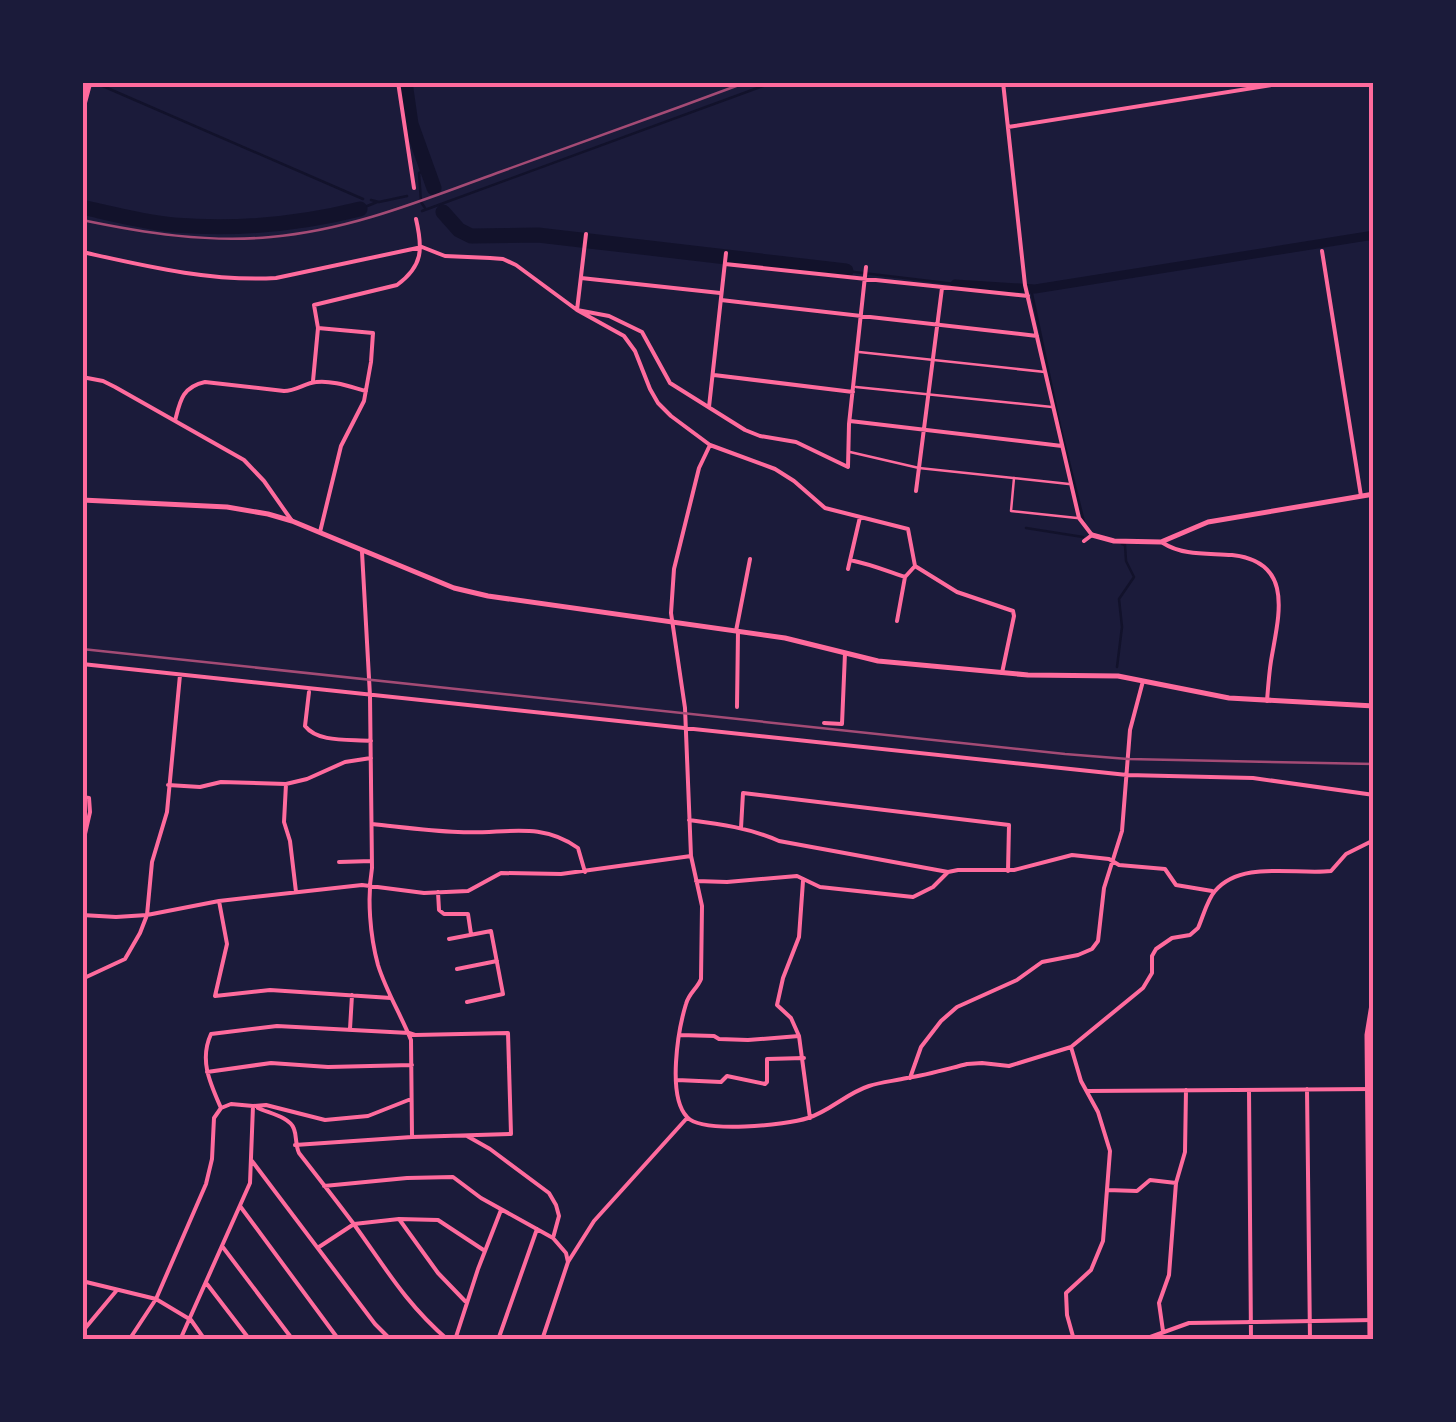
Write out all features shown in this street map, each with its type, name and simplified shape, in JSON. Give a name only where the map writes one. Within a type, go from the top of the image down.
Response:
[{"type":"main road","points":[[82,112],[90,82]]},
{"type":"main road","points":[[1092,535],[1114,541],[1161,542],[1208,522],[1374,494]]},
{"type":"main road","points":[[82,500],[245,509],[292,521],[454,588],[784,638],[878,661],[1002,673],[1107,675],[1229,698],[1374,706]]},
{"type":"main road","points":[[1370,1340],[1367,1035],[1374,992]]},
{"type":"street","points":[[398,82],[414,188]]},
{"type":"street","points":[[1003,82],[1026,286],[1079,518],[1092,535],[1084,540]]},
{"type":"street","points":[[1008,127],[1291,82]]},
{"type":"street","points":[[313,382],[318,328],[314,305],[397,285],[414,269],[422,247],[416,219]]},
{"type":"street","points":[[576,310],[586,239]]},
{"type":"street","points":[[82,252],[251,280],[422,247],[445,256],[503,259],[576,310],[624,336],[658,403],[703,440],[775,469],[825,508],[904,526],[908,529],[915,566],[958,592],[1013,611],[1002,673]]},
{"type":"street","points":[[1322,252],[1362,496]]},
{"type":"street","points":[[709,409],[726,253]]},
{"type":"street","points":[[725,262],[866,272],[942,288],[1028,296]]},
{"type":"street","points":[[576,310],[609,316],[642,332],[670,383],[745,430],[796,442],[848,467],[866,272]]},
{"type":"street","points":[[581,278],[1037,336]]},
{"type":"street","points":[[916,491],[942,288]]},
{"type":"street","points":[[318,328],[372,333],[366,391],[341,446],[320,532]]},
{"type":"street","points":[[713,375],[853,389]]},
{"type":"street","points":[[82,378],[115,387],[244,460],[256,470],[292,521]]},
{"type":"street","points":[[175,421],[181,397],[194,384],[204,382],[284,392],[313,382],[330,382],[366,391]]},
{"type":"street","points":[[850,421],[1062,446]]},
{"type":"street","points":[[710,444],[674,569],[673,623],[685,708],[691,856],[702,906],[701,979],[690,992],[679,1036],[677,1097],[687,1118],[715,1126],[810,1118],[872,1085],[967,1064],[1009,1066],[1071,1046],[1143,988],[1152,972],[1156,950],[1172,938],[1194,933],[1214,892],[1228,881],[1259,870],[1331,871],[1346,854],[1374,840]]},
{"type":"street","points":[[848,569],[860,516]]},
{"type":"street","points":[[1161,542],[1178,551],[1249,558],[1271,575],[1277,585],[1280,614],[1267,700]]},
{"type":"street","points":[[362,550],[371,741],[369,886],[378,964],[411,1040],[412,1137]]},
{"type":"street","points":[[737,707],[737,631],[750,559]]},
{"type":"street","points":[[850,560],[905,577]]},
{"type":"street","points":[[897,621],[905,577],[915,566]]},
{"type":"street","points":[[824,723],[842,724],[845,653]]},
{"type":"street","points":[[82,664],[1127,775],[1253,778],[1374,795]]},
{"type":"street","points":[[82,979],[125,959],[147,915],[152,862],[167,812],[180,674]]},
{"type":"street","points":[[910,1078],[921,1047],[941,1020],[958,1006],[1017,980],[1042,962],[1078,955],[1098,941],[1104,888],[1122,831],[1130,730],[1143,680]]},
{"type":"street","points":[[309,690],[304,726],[307,731],[314,736],[371,741]]},
{"type":"street","points":[[168,785],[200,788],[221,782],[286,784],[345,762],[371,758]]},
{"type":"street","points":[[286,784],[284,822],[296,892]]},
{"type":"street","points":[[740,828],[743,793],[1009,825],[1008,870]]},
{"type":"street","points":[[82,797],[89,798],[90,812],[82,847]]},
{"type":"street","points":[[689,820],[948,872],[1033,867],[1072,855],[1165,870],[1176,885],[1214,892]]},
{"type":"street","points":[[371,824],[460,833],[543,831],[578,848],[585,872]]},
{"type":"street","points":[[82,915],[147,915],[219,900],[369,886],[438,892],[474,889],[500,873],[585,872],[691,856]]},
{"type":"street","points":[[339,862],[372,862]]},
{"type":"street","points":[[696,881],[797,876],[820,887],[913,896],[934,887],[948,872]]},
{"type":"street","points":[[803,880],[799,937],[777,1005],[791,1018],[799,1036],[810,1118]]},
{"type":"street","points":[[438,892],[438,910],[444,914],[468,914],[471,934]]},
{"type":"street","points":[[219,900],[227,944],[215,996],[270,990],[391,998]]},
{"type":"street","points":[[448,939],[491,931],[503,994],[466,1002]]},
{"type":"street","points":[[457,969],[497,961]]},
{"type":"street","points":[[350,1029],[352,995]]},
{"type":"street","points":[[221,1108],[206,1072],[209,1036],[266,1027],[415,1035],[508,1033],[511,1134],[295,1145]]},
{"type":"street","points":[[679,1036],[748,1040],[799,1036]]},
{"type":"street","points":[[1071,1046],[1110,1151],[1103,1240],[1090,1270],[1066,1293],[1074,1340]]},
{"type":"street","points":[[677,1080],[721,1082],[727,1076],[765,1084],[766,1059],[804,1058]]},
{"type":"street","points":[[206,1072],[271,1062],[328,1067],[412,1065]]},
{"type":"street","points":[[1086,1091],[1370,1089]]},
{"type":"street","points":[[1163,1331],[1159,1303],[1169,1275],[1176,1182],[1186,1152],[1186,1090]]},
{"type":"street","points":[[1249,1090],[1251,1340]]},
{"type":"street","points":[[1307,1090],[1310,1340]]},
{"type":"street","points":[[129,1340],[156,1298],[206,1184],[214,1118],[221,1108],[230,1104],[266,1105],[324,1120],[368,1116],[411,1099]]},
{"type":"street","points":[[254,1106],[288,1121],[294,1128],[295,1145],[408,1301],[451,1340],[501,1210]]},
{"type":"street","points":[[180,1340],[250,1183],[254,1106]]},
{"type":"street","points":[[542,1340],[568,1262],[594,1221],[687,1118]]},
{"type":"street","points":[[467,1136],[549,1193],[558,1216],[553,1238]]},
{"type":"street","points":[[252,1161],[391,1340]]},
{"type":"street","points":[[324,1186],[452,1177],[553,1238],[566,1253],[568,1262]]},
{"type":"street","points":[[1107,1190],[1137,1191],[1150,1180],[1176,1182]]},
{"type":"street","points":[[240,1206],[339,1340]]},
{"type":"street","points":[[319,1248],[354,1224],[398,1219],[438,1220],[485,1250]]},
{"type":"street","points":[[398,1219],[438,1273],[466,1302]]},
{"type":"street","points":[[498,1340],[537,1229]]},
{"type":"street","points":[[222,1246],[293,1340]]},
{"type":"street","points":[[82,1281],[156,1298],[191,1320],[206,1340]]},
{"type":"street","points":[[206,1282],[250,1340]]},
{"type":"street","points":[[82,1332],[117,1290]]},
{"type":"street","points":[[1142,1340],[1190,1323],[1372,1320]]},
{"type":"lane","points":[[857,352],[1045,372]]},
{"type":"lane","points":[[853,389],[1053,407]]},
{"type":"lane","points":[[848,452],[919,468],[1070,484]]},
{"type":"lane","points":[[1014,478],[1010,511],[1079,518]]},
{"type":"waterway","points":[[405,82],[411,124],[434,188]]},
{"type":"waterway","points":[[422,211],[774,82]]},
{"type":"waterway","points":[[98,84],[363,199]]},
{"type":"waterway","points":[[425,208],[419,173],[428,170]]},
{"type":"waterway","points":[[371,200],[407,196]]},
{"type":"waterway","points":[[360,209],[377,202]]},
{"type":"waterway","points":[[82,207],[162,224],[221,227],[291,222],[360,209]]},
{"type":"waterway","points":[[443,212],[459,230],[471,236],[538,235],[846,271]]},
{"type":"waterway","points":[[955,284],[1035,289],[1374,235]]},
{"type":"waterway","points":[[846,271],[955,284]]},
{"type":"waterway","points":[[1031,289],[1084,522]]},
{"type":"waterway","points":[[1026,528],[1083,537]]},
{"type":"waterway","points":[[1117,667],[1122,627],[1119,599],[1134,577],[1122,544]]},
{"type":"railway","points":[[82,220],[152,233],[224,239],[330,228],[414,203],[747,82]]},
{"type":"railway","points":[[82,649],[1065,754],[1374,764]]}]
